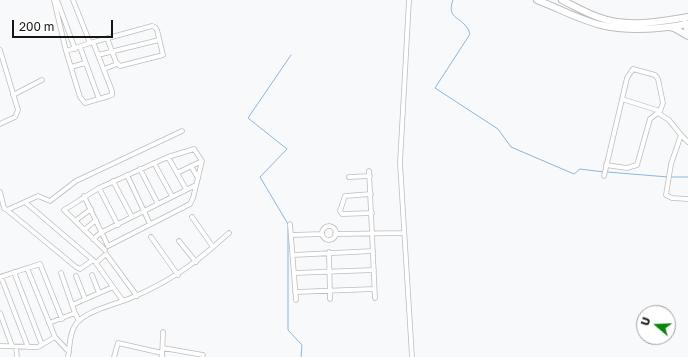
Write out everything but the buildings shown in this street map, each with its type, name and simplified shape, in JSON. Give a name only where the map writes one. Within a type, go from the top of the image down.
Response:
[{"type":"highway","points":[[537,0],[591,22],[614,28],[665,27],[674,28],[688,35]]},
{"type":"highway","points":[[562,0],[608,20],[648,23],[686,21]]},
{"type":"highway","points":[[665,27],[686,21]]},
{"type":"street","points":[[54,0],[66,51],[82,101],[85,102],[112,94],[104,69],[73,0]]},
{"type":"street","points":[[57,0],[75,48]]},
{"type":"street","points":[[409,0],[400,149],[412,357]]},
{"type":"street","points":[[686,21],[688,35]]},
{"type":"street","points":[[66,51],[92,42],[152,26],[155,27],[163,52],[161,57],[120,66],[117,64],[104,69]]},
{"type":"street","points":[[107,38],[117,64]]},
{"type":"street","points":[[98,55],[159,40]]},
{"type":"street","points":[[80,47],[99,99]]},
{"type":"street","points":[[0,50],[18,114],[16,117],[0,124]]},
{"type":"street","points":[[71,67],[85,62]]},
{"type":"street","points":[[604,175],[608,153],[627,78],[631,70],[638,70],[655,75],[663,100],[659,112],[650,119],[637,165],[627,168],[606,166]]},
{"type":"street","points":[[13,95],[42,80]]},
{"type":"street","points":[[622,98],[659,112],[669,120],[681,136],[688,142]]},
{"type":"street","points":[[7,210],[38,196],[50,201],[76,181],[182,132]]},
{"type":"street","points":[[681,136],[667,180],[665,193],[667,197],[688,199]]},
{"type":"street","points":[[108,246],[190,204],[202,161],[193,148],[127,174],[84,196],[64,210],[106,252],[137,296]]},
{"type":"street","points":[[168,157],[186,189]]},
{"type":"street","points":[[177,173],[202,161]]},
{"type":"street","points":[[154,163],[172,196]]},
{"type":"street","points":[[191,166],[198,178]]},
{"type":"street","points":[[140,169],[158,204]]},
{"type":"street","points":[[127,174],[150,224]]},
{"type":"street","points":[[349,177],[370,174],[375,298]]},
{"type":"street","points":[[113,181],[132,217]]},
{"type":"street","points":[[93,239],[102,232],[196,185]]},
{"type":"street","points":[[99,188],[118,225]]},
{"type":"street","points":[[0,192],[4,208],[80,269],[95,262],[106,252],[108,246],[84,196]]},
{"type":"street","points":[[371,194],[345,196],[340,211],[342,214],[372,213]]},
{"type":"street","points":[[25,202],[95,262],[123,301]]},
{"type":"street","points":[[75,221],[91,209]]},
{"type":"street","points":[[192,217],[213,247]]},
{"type":"street","points":[[84,230],[96,220]]},
{"type":"street","points":[[290,224],[296,300]]},
{"type":"street","points":[[322,234],[323,230],[328,226],[333,228],[335,234]]},
{"type":"street","points":[[69,355],[72,332],[79,321],[93,313],[137,296],[178,275],[196,262],[229,233]]},
{"type":"street","points":[[322,234],[324,238],[329,239],[333,238],[335,234],[404,233]]},
{"type":"street","points":[[291,235],[322,234]]},
{"type":"street","points":[[151,237],[178,275]]},
{"type":"street","points":[[179,241],[196,262]]},
{"type":"street","points":[[293,255],[373,251]]},
{"type":"street","points":[[329,252],[330,299]]},
{"type":"street","points":[[28,347],[0,277],[40,264],[62,319]]},
{"type":"street","points":[[27,268],[55,337],[69,355]]},
{"type":"street","points":[[294,273],[374,270]]},
{"type":"street","points":[[14,272],[42,345]]},
{"type":"street","points":[[61,273],[75,314],[79,321]]},
{"type":"street","points":[[92,274],[99,293]]},
{"type":"street","points":[[76,276],[85,299]]},
{"type":"street","points":[[72,305],[113,287]]},
{"type":"street","points":[[295,292],[374,289]]},
{"type":"street","points":[[0,313],[17,357]]},
{"type":"street","points":[[49,323],[75,314]]},
{"type":"street","points":[[114,357],[118,343],[162,355],[164,348],[163,332]]},
{"type":"street","points":[[0,346],[28,347],[42,345],[55,337]]},
{"type":"street","points":[[164,348],[203,354]]},
{"type":"waterway","points":[[453,0],[451,7],[452,12],[468,28],[470,34],[435,88],[498,129],[511,147],[574,174],[580,169],[604,172]]},
{"type":"waterway","points":[[288,224],[260,177],[287,149],[248,118],[291,55]]},
{"type":"waterway","points":[[607,172],[668,177]]},
{"type":"waterway","points":[[671,177],[688,177]]},
{"type":"waterway","points":[[288,227],[288,330],[302,345],[301,357]]}]
